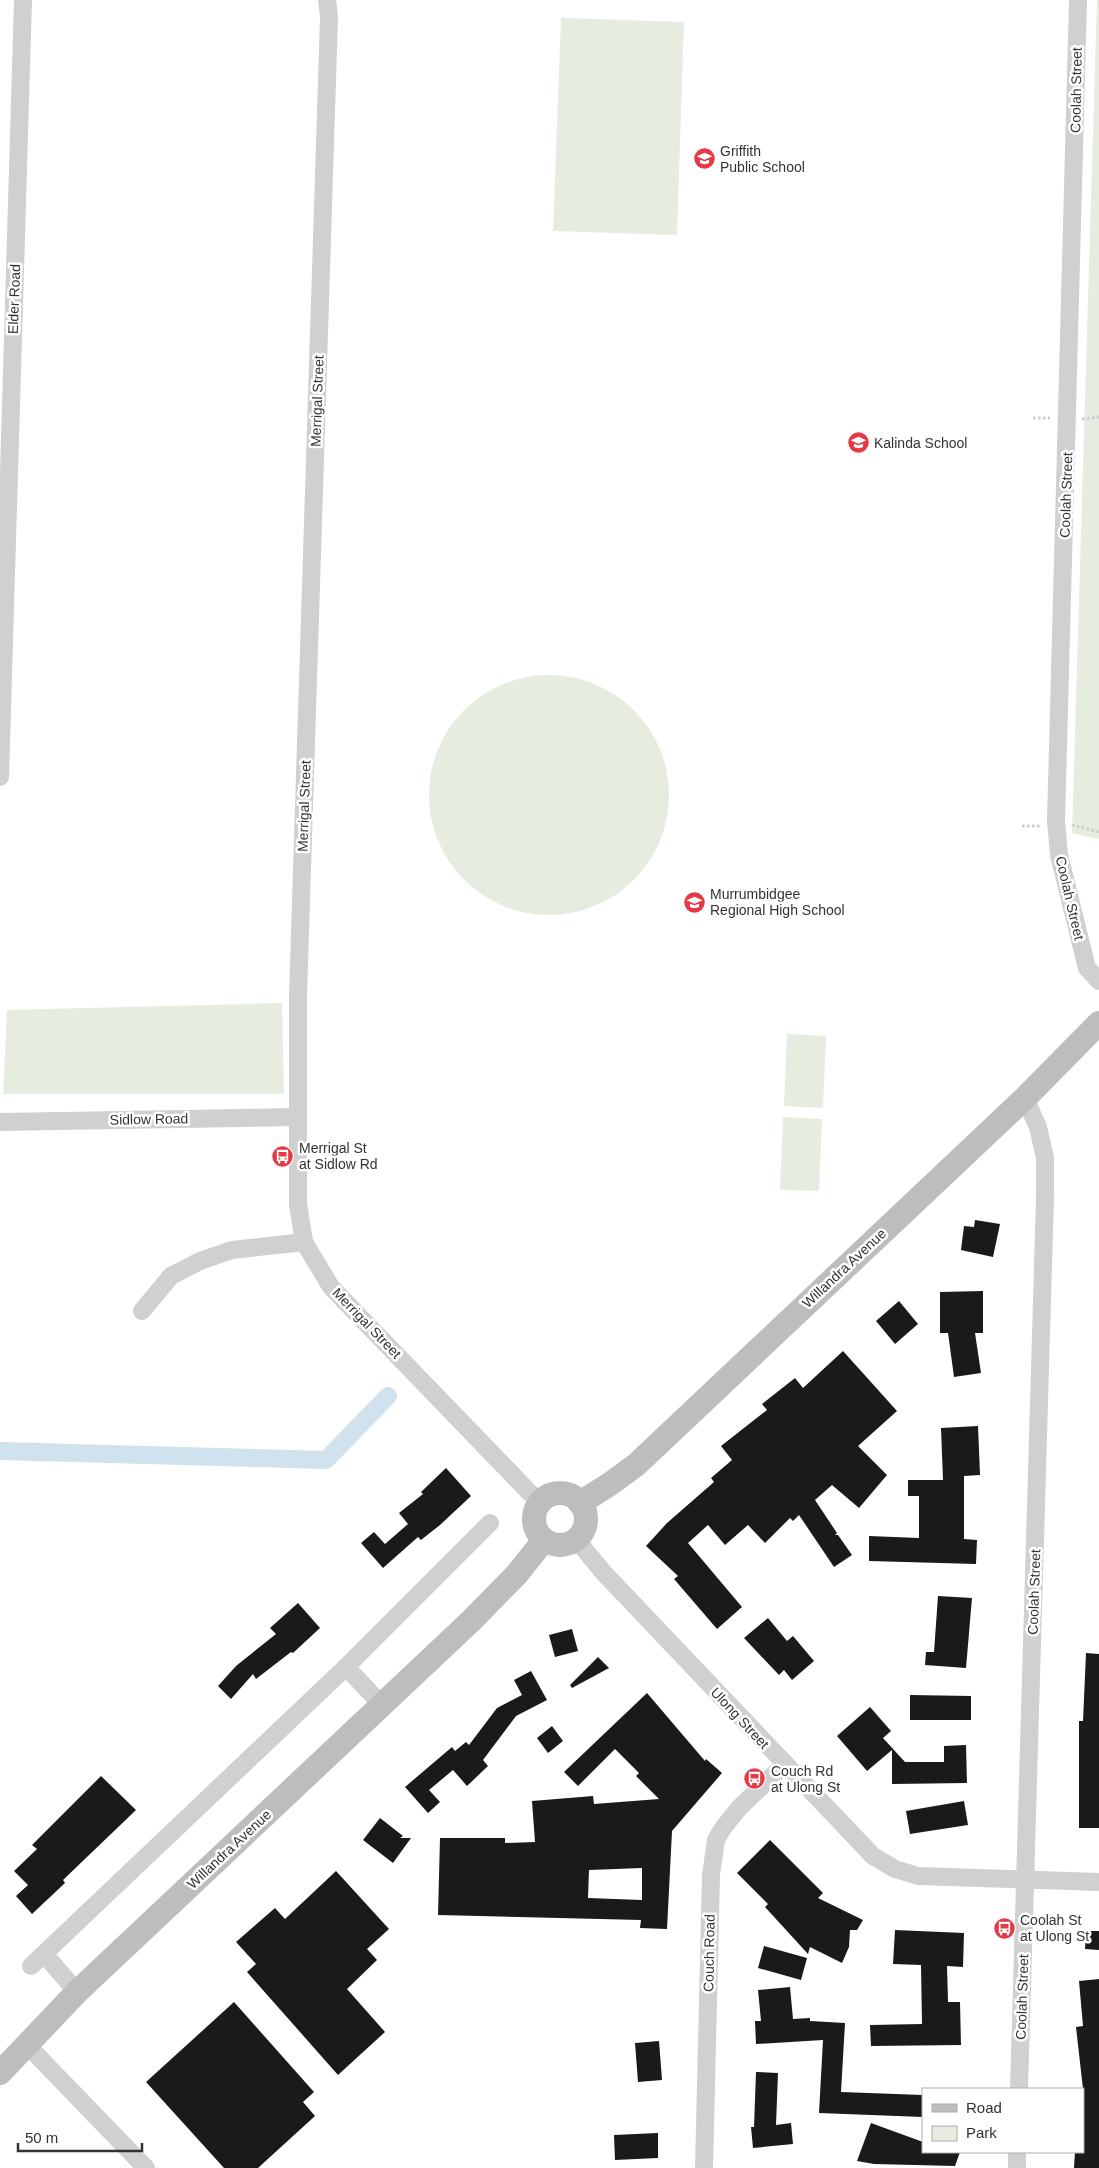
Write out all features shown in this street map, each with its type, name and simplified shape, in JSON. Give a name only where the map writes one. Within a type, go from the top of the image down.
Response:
[{"type":"street","name":"Elder Road","points":[[0,777],[23,0]]},
{"type":"street","name":"Coolah Street","points":[[1078,0],[1056,821],[1059,855],[1087,968],[1099,981]]},
{"type":"street","name":"Merrigal Street","points":[[329,6],[298,996],[298,1204],[304,1242],[331,1287],[531,1494],[541,1501]]},
{"type":"street","name":"Willandra Avenue","points":[[580,1503],[636,1465],[1026,1098],[1099,1023]]},
{"type":"street","name":"Coolah Street","points":[[1019,2088],[1046,1197],[1045,1158],[1038,1127],[1026,1098]]},
{"type":"street","name":"Sidlow Road","points":[[0,1122],[298,1117]]},
{"type":"street","points":[[142,1311],[171,1276],[200,1261],[232,1250],[304,1242]]},
{"type":"street","points":[[561,1493],[570,1495],[580,1503],[585,1512],[585,1522],[582,1532],[576,1540],[560,1545],[554,1545],[544,1540],[536,1530],[534,1521],[535,1512],[541,1501],[552,1494],[561,1493]]},
{"type":"street","points":[[31,1966],[45,1955],[346,1668],[490,1523]]},
{"type":"street","name":"Willandra Avenue","points":[[0,2073],[28,2046],[77,1992],[495,1597],[544,1540]]},
{"type":"street","name":"Ulong Street","points":[[576,1540],[603,1572],[784,1765],[873,1856],[896,1870],[918,1876],[1099,1882]]},
{"type":"street","points":[[346,1668],[382,1705]]},
{"type":"street","name":"Couch Road","points":[[704,2168],[711,1875],[716,1840],[739,1808],[784,1765]]},
{"type":"street","points":[[45,1955],[77,1992]]},
{"type":"street","points":[[28,2046],[146,2168]]},
{"type":"street","points":[[1017,2153],[1017,2168]]},
{"type":"path","points":[[1081,419],[1099,417]]},
{"type":"path","points":[[1033,418],[1050,418]]},
{"type":"green space","points":[[1097,0],[1099,0],[1099,839],[1072,833]]},
{"type":"green space","points":[[561,18],[684,22],[677,235],[553,231]]},
{"type":"green space","points":[[537,675],[561,675],[584,680],[606,689],[634,710],[649,728],[660,749],[667,772],[669,795],[667,818],[660,841],[649,862],[634,880],[606,901],[584,910],[561,915],[537,915],[514,910],[492,901],[473,888],[456,871],[443,852],[434,830],[429,807],[429,783],[434,760],[443,738],[456,719],[473,702],[492,689],[514,680]]},
{"type":"green space","points":[[282,1003],[284,1094],[3,1094],[7,1010]]},
{"type":"green space","points":[[787,1034],[826,1036],[823,1108],[784,1106]]},
{"type":"green space","points":[[783,1117],[822,1119],[819,1191],[780,1190]]},
{"type":"building","points":[[975,1220],[1000,1224],[993,1257],[961,1250],[964,1226],[974,1227]]},
{"type":"building","points":[[983,1291],[983,1333],[975,1333],[981,1373],[954,1377],[948,1333],[940,1333],[940,1292]]},
{"type":"building","points":[[899,1301],[918,1324],[895,1344],[876,1321]]},
{"type":"building","points":[[843,1351],[897,1411],[858,1446],[887,1475],[859,1508],[832,1485],[815,1500],[837,1533],[835,1535],[838,1535],[852,1555],[834,1567],[799,1515],[793,1521],[790,1518],[765,1543],[748,1525],[725,1545],[708,1525],[688,1543],[742,1607],[717,1629],[674,1579],[678,1576],[646,1546],[667,1523],[714,1482],[711,1478],[732,1460],[721,1446],[767,1410],[762,1404],[795,1378],[803,1388]]},
{"type":"building","points":[[978,1426],[980,1475],[964,1476],[964,1539],[977,1540],[976,1564],[869,1561],[869,1536],[919,1538],[919,1496],[908,1496],[908,1480],[943,1480],[941,1428]]},
{"type":"building","points":[[446,1468],[471,1496],[440,1525],[421,1540],[418,1537],[383,1568],[361,1543],[374,1532],[385,1544],[408,1524],[399,1513],[423,1494],[421,1492]]},
{"type":"building","points":[[938,1596],[972,1598],[966,1668],[925,1665],[926,1652],[934,1652]]},
{"type":"building","points":[[298,1603],[320,1628],[293,1653],[291,1652],[256,1679],[253,1674],[231,1699],[218,1686],[236,1666],[276,1634],[270,1628]]},
{"type":"building","points":[[768,1618],[787,1641],[793,1636],[814,1661],[792,1680],[784,1670],[779,1675],[744,1638]]},
{"type":"building","points":[[572,1629],[578,1651],[555,1657],[549,1635]]},
{"type":"building","points":[[1086,1653],[1099,1654],[1099,1828],[1079,1828],[1079,1721],[1083,1721]]},
{"type":"building","points":[[598,1657],[609,1668],[572,1688],[570,1685]]},
{"type":"building","points":[[531,1671],[547,1700],[516,1716],[483,1760],[488,1766],[467,1786],[453,1770],[429,1790],[440,1802],[428,1813],[405,1787],[452,1747],[455,1751],[466,1742],[469,1745],[497,1708],[522,1695],[514,1680]]},
{"type":"building","points":[[647,1693],[705,1761],[706,1759],[722,1773],[672,1831],[667,1929],[640,1928],[641,1920],[438,1915],[440,1838],[505,1838],[505,1843],[535,1842],[532,1801],[593,1796],[594,1804],[659,1799],[636,1776],[639,1773],[615,1749],[578,1786],[564,1772]],"holes":[[[642,1868],[642,1900],[588,1898],[589,1870]]]},
{"type":"building","points":[[910,1695],[971,1696],[971,1720],[910,1720]]},
{"type":"building","points":[[870,1707],[891,1731],[883,1738],[905,1762],[944,1762],[944,1746],[966,1745],[967,1783],[892,1784],[892,1750],[867,1771],[837,1736]]},
{"type":"building","points":[[552,1726],[563,1741],[548,1753],[537,1738]]},
{"type":"building","points":[[101,1776],[136,1810],[63,1880],[65,1883],[32,1914],[16,1896],[28,1885],[14,1871],[37,1849],[32,1845]]},
{"type":"building","points":[[964,1801],[968,1825],[910,1834],[906,1811]]},
{"type":"building","points":[[380,1818],[403,1836],[400,1838],[411,1838],[393,1863],[363,1840]]},
{"type":"building","points":[[770,1840],[823,1893],[818,1898],[863,1920],[857,1930],[850,1930],[849,1947],[842,1963],[810,1947],[808,1954],[765,1907],[768,1904],[737,1873]]},
{"type":"building","points":[[336,1871],[389,1929],[367,1949],[377,1960],[347,1989],[385,2032],[338,2075],[247,1972],[256,1964],[236,1942],[275,1908],[285,1919]]},
{"type":"building","points":[[895,1930],[964,1933],[963,1967],[947,1966],[948,2002],[960,2002],[961,2045],[871,2046],[870,2025],[922,2024],[921,1965],[893,1964]]},
{"type":"building","points":[[1086,1931],[1099,1931],[1099,1950],[1085,1949]]},
{"type":"building","points":[[764,1946],[807,1958],[801,1980],[758,1968]]},
{"type":"building","points":[[1099,1979],[1099,2168],[1074,2168],[1075,2153],[1084,2153],[1084,2088],[1076,2027],[1083,2026],[1079,1981]]},
{"type":"building","points":[[790,1987],[793,2019],[810,2018],[810,2021],[845,2023],[841,2092],[922,2095],[922,2117],[819,2113],[823,2040],[756,2044],[755,2021],[761,2021],[758,1990]]},
{"type":"building","points":[[234,2002],[314,2092],[303,2102],[315,2116],[258,2168],[224,2168],[146,2082]]},
{"type":"building","points":[[659,2041],[662,2080],[638,2082],[635,2043]]},
{"type":"building","points":[[756,2072],[778,2073],[776,2125],[791,2123],[793,2144],[753,2148],[751,2127],[754,2127]]},
{"type":"building","points":[[871,2123],[922,2142],[922,2153],[960,2153],[955,2166],[874,2164],[857,2161]]},
{"type":"building","points":[[658,2133],[658,2158],[615,2160],[614,2135]]},
{"type":"waterway","points":[[0,1451],[326,1460],[388,1396]]},
{"type":"place","name":"Griffith Public School","points":[[704,159]]},
{"type":"place","name":"Kalinda School","points":[[858,443]]},
{"type":"place","name":"Murrumbidgee Regional High School","points":[[694,902]]},
{"type":"place","name":"Merrigal St at Sidlow Rd","points":[[283,1156]]},
{"type":"place","name":"Couch Rd at Ulong St","points":[[755,1779]]},
{"type":"place","name":"Coolah St at Ulong St","points":[[1004,1928]]}]
